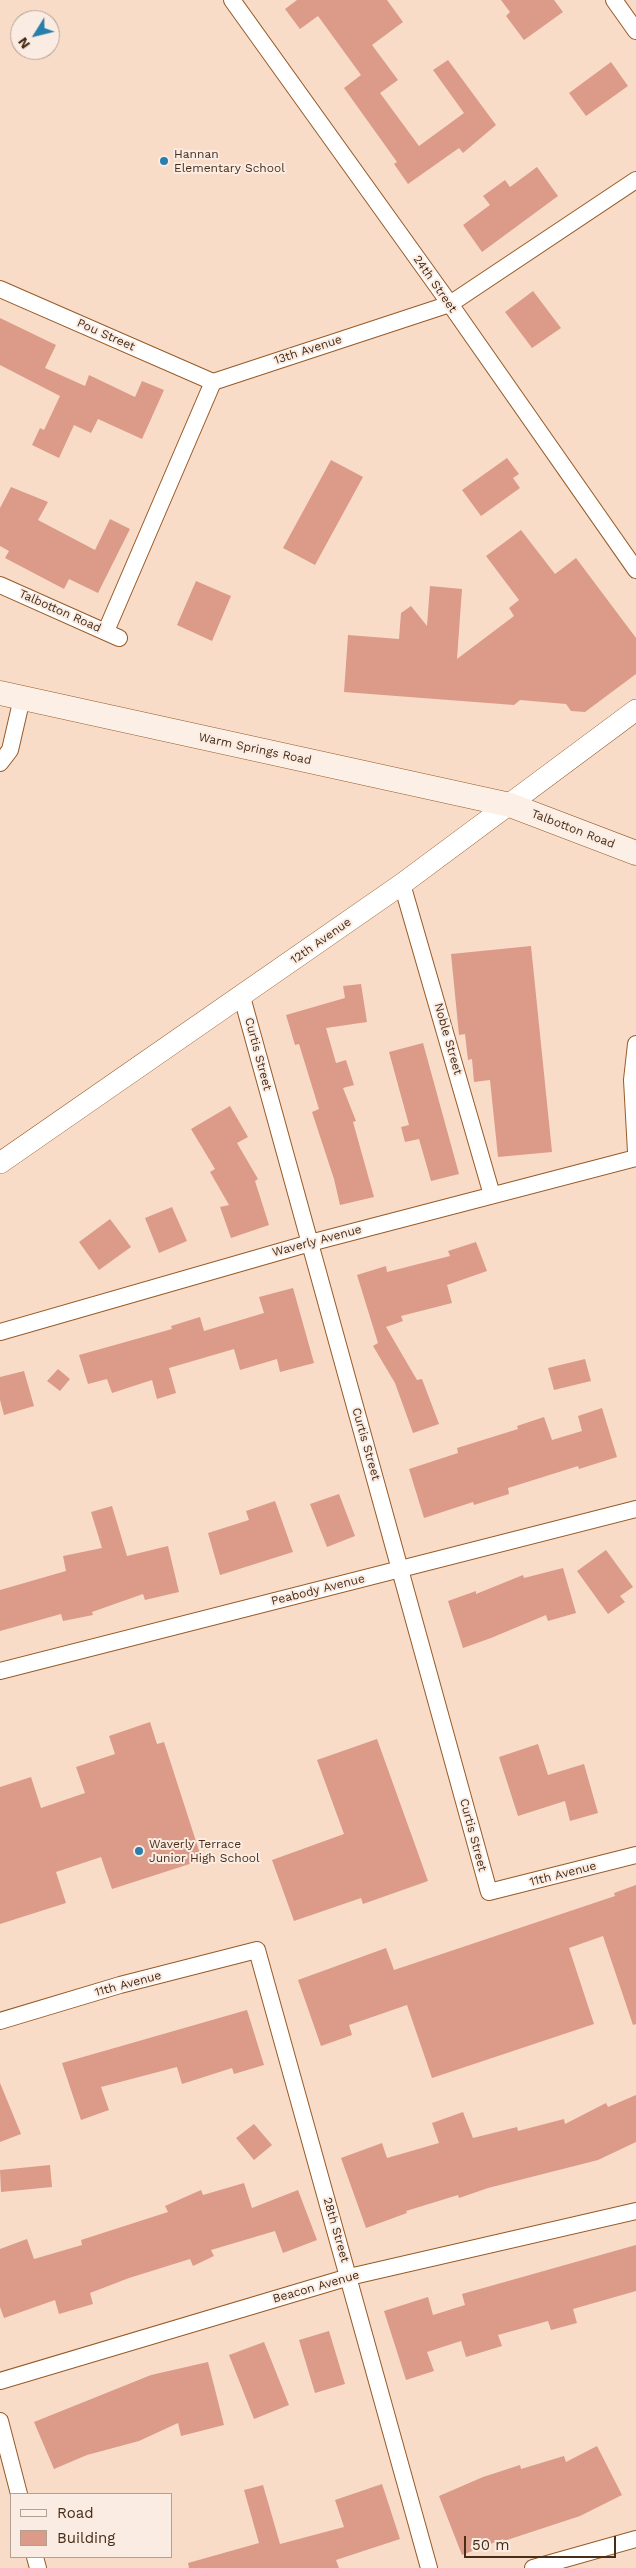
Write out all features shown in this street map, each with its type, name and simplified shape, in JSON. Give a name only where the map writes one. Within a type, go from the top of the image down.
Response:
[{"type":"main road","name":"Warm Springs Road","points":[[11,696],[510,805]]},
{"type":"main road","name":"Talbotton Road","points":[[510,805],[636,853]]},
{"type":"street","name":"24th Street","points":[[232,0],[450,304],[636,570]]},
{"type":"street","points":[[614,0],[636,31]]},
{"type":"street","name":"13th Avenue","points":[[213,382],[450,304],[636,180]]},
{"type":"street","name":"Pou Street","points":[[0,288],[213,382]]},
{"type":"street","name":"Talbotton Road","points":[[0,585],[113,635],[213,382]]},
{"type":"street","points":[[0,763],[10,750],[11,696]]},
{"type":"street","name":"12th Avenue","points":[[0,1163],[242,997],[402,884],[636,710]]},
{"type":"street","name":"Noble Street","points":[[402,884],[492,1194]]},
{"type":"street","name":"Curtis Street","points":[[242,997],[489,1892]]},
{"type":"street","points":[[636,1044],[632,1080],[636,1152]]},
{"type":"street","name":"Waverly Avenue","points":[[0,1332],[310,1242],[636,1158]]},
{"type":"street","name":"Peabody Avenue","points":[[0,1671],[636,1509]]},
{"type":"street","name":"11th Avenue","points":[[489,1892],[636,1855]]},
{"type":"street","name":"11th Avenue","points":[[0,2021],[120,1985],[257,1950]]},
{"type":"street","name":"28th Street","points":[[257,1950],[429,2568]]},
{"type":"street","name":"Beacon Avenue","points":[[0,2380],[349,2277],[636,2211]]},
{"type":"street","points":[[0,2421],[19,2493]]},
{"type":"street","points":[[533,2568],[636,2539]]},
{"type":"building","points":[[297,0],[387,0],[403,22],[372,45],[398,80],[380,93],[419,146],[464,113],[433,70],[448,60],[496,125],[463,153],[459,148],[408,184],[394,164],[397,162],[344,88],[361,75],[318,16],[300,29],[285,9]]},
{"type":"building","points":[[501,0],[554,0],[563,12],[524,40],[506,16],[510,12]]},
{"type":"building","points":[[611,62],[628,86],[586,116],[569,93]]},
{"type":"building","points":[[537,167],[558,196],[482,252],[463,225],[490,205],[483,196],[505,180],[510,187]]},
{"type":"building","points":[[533,291],[561,328],[532,348],[505,312]]},
{"type":"building","points":[[0,318],[56,345],[45,368],[85,386],[89,375],[135,397],[142,381],[164,390],[142,439],[98,419],[91,433],[74,425],[59,458],[32,445],[40,428],[44,430],[60,396],[0,365]]},
{"type":"building","points":[[507,458],[519,474],[513,478],[520,488],[481,516],[462,490]]},
{"type":"building","points":[[331,460],[363,477],[315,565],[283,548]]},
{"type":"building","points":[[11,487],[48,502],[38,520],[95,550],[110,519],[130,529],[98,593],[69,579],[64,589],[5,558],[9,551],[0,546],[0,508]]},
{"type":"building","points":[[521,530],[555,574],[576,558],[636,638],[636,674],[585,712],[571,711],[566,704],[520,700],[514,705],[344,692],[348,635],[399,639],[401,613],[411,606],[427,626],[430,586],[462,589],[457,659],[514,616],[509,608],[519,600],[486,556]]},
{"type":"building","points":[[196,581],[231,596],[212,641],[177,625]]},
{"type":"building","points":[[531,946],[552,1152],[498,1157],[490,1080],[474,1082],[472,1059],[468,1060],[465,1034],[459,1035],[451,954]]},
{"type":"building","points":[[361,984],[367,1022],[326,1028],[336,1063],[346,1060],[354,1085],[343,1088],[356,1121],[353,1122],[374,1197],[340,1205],[334,1179],[312,1112],[319,1109],[299,1044],[295,1045],[286,1015],[345,998],[343,986]]},
{"type":"building","points":[[423,1043],[459,1174],[431,1181],[419,1139],[405,1142],[401,1127],[409,1125],[389,1052]]},
{"type":"building","points":[[230,1106],[248,1137],[237,1143],[258,1179],[255,1181],[269,1225],[231,1238],[220,1207],[229,1205],[210,1172],[215,1169],[191,1129]]},
{"type":"building","points":[[172,1207],[187,1241],[159,1253],[145,1218]]},
{"type":"building","points":[[110,1219],[131,1247],[99,1270],[79,1242]]},
{"type":"building","points":[[476,1242],[487,1271],[447,1285],[452,1303],[401,1316],[403,1321],[386,1327],[417,1380],[422,1379],[439,1424],[413,1433],[395,1383],[373,1346],[378,1343],[357,1275],[386,1266],[387,1272],[450,1256],[448,1251]]},
{"type":"building","points":[[293,1288],[314,1363],[280,1372],[277,1359],[240,1370],[234,1349],[169,1368],[176,1393],[157,1399],[152,1380],[112,1393],[107,1379],[88,1384],[79,1355],[172,1329],[171,1326],[200,1317],[204,1331],[264,1313],[259,1297]]},
{"type":"building","points":[[585,1359],[591,1381],[554,1390],[548,1368]]},
{"type":"building","points":[[58,1369],[70,1379],[60,1391],[47,1381]]},
{"type":"building","points":[[24,1371],[34,1406],[4,1415],[0,1400],[0,1377]]},
{"type":"building","points":[[602,1408],[617,1457],[579,1469],[578,1466],[508,1488],[509,1494],[474,1505],[473,1502],[424,1518],[409,1469],[458,1453],[457,1448],[518,1429],[517,1426],[544,1417],[552,1440],[582,1431],[578,1416]]},
{"type":"building","points":[[339,1494],[355,1536],[327,1547],[310,1504]]},
{"type":"building","points":[[275,1501],[293,1552],[220,1575],[208,1533],[249,1520],[246,1511]]},
{"type":"building","points":[[112,1506],[127,1556],[168,1546],[179,1592],[145,1600],[143,1594],[92,1612],[93,1615],[63,1621],[61,1614],[0,1631],[0,1590],[66,1571],[63,1556],[102,1548],[91,1512]]},
{"type":"building","points":[[606,1550],[633,1587],[620,1596],[625,1602],[608,1614],[577,1571]]},
{"type":"building","points":[[563,1568],[576,1613],[548,1621],[546,1615],[463,1648],[448,1601],[476,1591],[476,1594],[523,1575],[524,1578]]},
{"type":"building","points":[[150,1722],[157,1744],[164,1742],[202,1860],[112,1889],[101,1857],[56,1872],[66,1903],[0,1924],[0,1787],[31,1777],[41,1808],[85,1793],[76,1767],[115,1754],[109,1736]]},
{"type":"building","points":[[377,1739],[428,1881],[363,1904],[361,1898],[294,1921],[272,1860],[344,1834],[317,1760]]},
{"type":"building","points":[[538,1744],[548,1775],[584,1764],[598,1813],[570,1821],[565,1801],[518,1816],[499,1757]]},
{"type":"building","points":[[636,1885],[636,2024],[633,2025],[603,1936],[569,1948],[594,2024],[432,2078],[407,2005],[349,2025],[352,2035],[321,2046],[298,1980],[386,1948],[394,1970],[615,1896],[614,1893]]},
{"type":"building","points":[[247,2010],[264,2065],[234,2074],[232,2068],[182,2084],[177,2067],[101,2087],[109,2110],[81,2120],[62,2063]]},
{"type":"building","points":[[0,2083],[21,2134],[0,2142]]},
{"type":"building","points":[[636,2095],[636,2142],[598,2160],[488,2188],[459,2198],[458,2195],[406,2211],[407,2213],[366,2228],[341,2158],[382,2143],[387,2158],[439,2143],[432,2123],[463,2112],[473,2138],[517,2127],[518,2131],[564,2119],[565,2124],[606,2103],[608,2107]]},
{"type":"building","points":[[254,2124],[272,2145],[254,2160],[236,2138]]},
{"type":"building","points":[[50,2165],[52,2187],[1,2192],[0,2170]]},
{"type":"building","points":[[244,2183],[252,2208],[298,2190],[317,2240],[283,2253],[275,2231],[211,2250],[214,2256],[193,2266],[190,2259],[129,2278],[90,2293],[93,2304],[59,2314],[55,2300],[4,2318],[0,2307],[0,2249],[27,2239],[34,2259],[82,2245],[81,2240],[168,2212],[165,2206],[201,2190],[203,2195]]},
{"type":"building","points":[[636,2245],[636,2291],[573,2309],[577,2323],[551,2330],[548,2321],[498,2335],[502,2346],[466,2357],[461,2341],[427,2352],[434,2371],[406,2380],[384,2311],[428,2297],[433,2315],[465,2305],[462,2294]]},
{"type":"building","points":[[329,2331],[345,2384],[315,2393],[299,2340]]},
{"type":"building","points":[[264,2342],[289,2405],[254,2419],[229,2355]]},
{"type":"building","points":[[208,2362],[224,2425],[181,2436],[178,2423],[139,2441],[87,2455],[54,2469],[34,2422],[151,2375]]},
{"type":"building","points":[[597,2446],[622,2495],[580,2516],[504,2541],[503,2539],[462,2555],[439,2496],[483,2477],[520,2465],[521,2469],[564,2456],[566,2462]]},
{"type":"building","points":[[382,2484],[400,2539],[336,2560],[339,2568],[189,2568],[188,2563],[259,2543],[244,2490],[263,2485],[280,2544],[344,2527],[335,2500]]},
{"type":"place","name":"Hannan Elementary School","points":[[164,161]]},
{"type":"place","name":"Waverly Terrace Junior High School","points":[[139,1851]]}]
